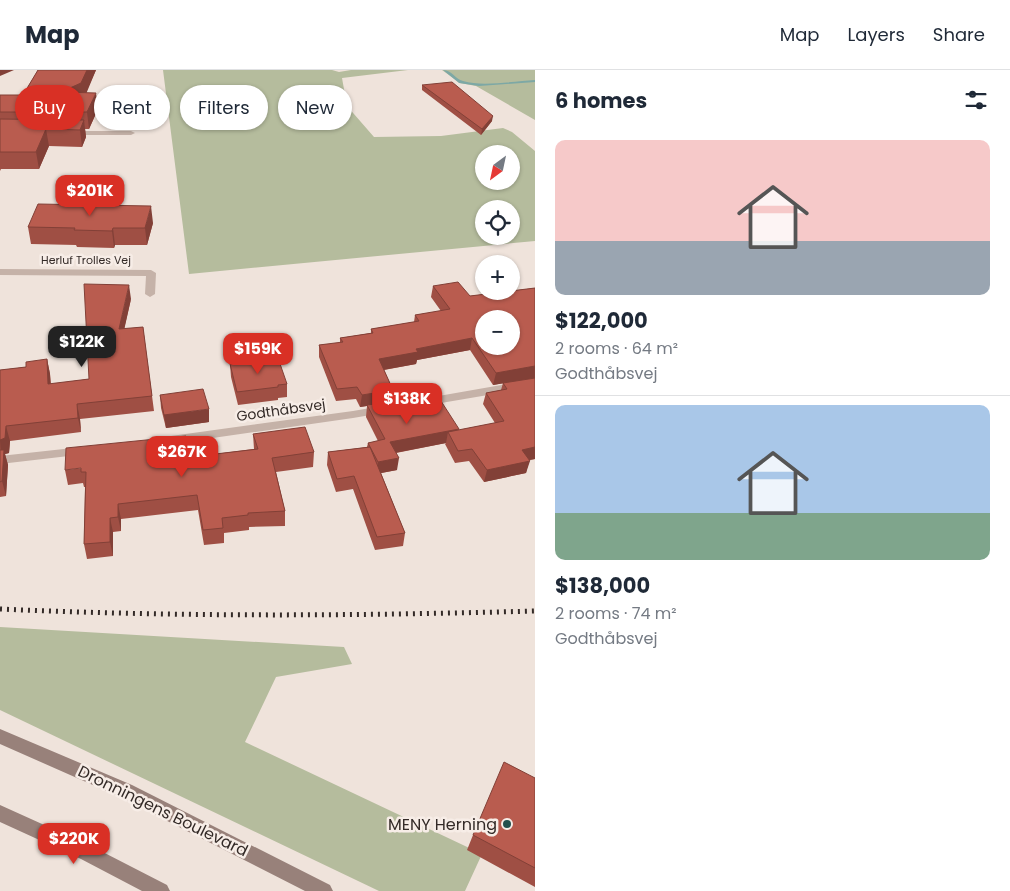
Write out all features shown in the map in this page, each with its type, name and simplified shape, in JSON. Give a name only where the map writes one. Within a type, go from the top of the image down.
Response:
[{"type":"main road","name":"Dronningens Boulevard","points":[[0,736],[126,791],[324,891]]},
{"type":"main road","points":[[0,813],[87,853],[161,891]]},
{"type":"street","points":[[64,133],[131,133]]},
{"type":"street","name":"Herluf Trolles Vej","points":[[0,272],[151,273],[150,294]]},
{"type":"street","name":"Godthåbsvej","points":[[157,442],[313,422],[535,383]]},
{"type":"street","points":[[0,460],[93,449]]},
{"type":"green space","points":[[163,70],[332,70],[339,72],[351,70],[408,70],[342,78],[343,85],[278,85],[278,130],[352,130],[352,112],[374,137],[441,136],[503,128],[512,132],[535,151],[535,241],[520,242],[520,200],[475,200],[475,245],[493,245],[189,274],[170,125],[170,85],[165,85]]},
{"type":"green space","points":[[442,70],[535,70],[535,120],[476,86],[460,83]]},
{"type":"green space","points":[[0,627],[344,647],[352,664],[276,677],[245,742],[482,854],[465,891],[379,891],[0,710]]},
{"type":"building","points":[[38,70],[87,70],[81,83],[77,85],[29,85]]},
{"type":"building","points":[[452,82],[493,116],[482,129],[422,85]]},
{"type":"building","points":[[84,93],[94,93],[94,97],[87,112],[84,112]]},
{"type":"building","points":[[0,95],[15,95],[15,112],[0,112]]},
{"type":"building","points":[[0,119],[15,119],[15,130],[46,130],[36,152],[0,152]]},
{"type":"building","points":[[38,204],[151,206],[145,228],[113,228],[112,231],[28,227]]},
{"type":"building","points":[[458,282],[470,296],[475,295],[475,300],[520,300],[520,290],[535,288],[535,366],[496,373],[484,355],[520,355],[520,310],[475,310],[475,342],[472,338],[416,349],[418,352],[379,359],[393,390],[362,395],[357,387],[337,389],[319,345],[343,342],[340,338],[373,333],[371,329],[419,321],[415,315],[450,309],[433,286]]},
{"type":"building","points":[[84,284],[129,285],[119,329],[143,327],[152,396],[77,404],[78,418],[6,426],[5,438],[0,440],[0,370],[26,367],[26,362],[47,359],[48,384],[89,379]]},
{"type":"building","points":[[278,358],[287,384],[278,385],[278,387],[237,392],[230,364]]},
{"type":"building","points":[[535,378],[535,447],[522,450],[530,461],[487,470],[472,449],[458,451],[448,432],[504,421],[486,393],[507,389],[503,383]]},
{"type":"building","points":[[203,389],[209,409],[164,415],[160,395]]},
{"type":"building","points":[[398,401],[402,408],[441,401],[459,429],[390,442],[399,458],[378,462],[368,443],[385,439],[367,405]]},
{"type":"building","points":[[305,427],[314,452],[272,458],[285,511],[248,513],[248,515],[222,518],[223,528],[203,530],[197,495],[118,504],[118,517],[110,518],[110,542],[84,544],[86,472],[81,472],[81,468],[65,470],[66,448],[186,436],[190,457],[258,449],[253,434]]},
{"type":"building","points":[[370,447],[405,533],[377,537],[354,476],[337,479],[328,452]]},
{"type":"building","points":[[0,450],[4,450],[2,481],[0,482]]},
{"type":"building","name":"MENY Herning","points":[[504,762],[535,778],[535,868],[473,835]]},
{"type":"waterway","points":[[445,70],[460,82],[479,85],[535,81]]},
{"type":"railway","points":[[0,609],[268,615],[535,611]]},
{"type":"place","name":"MENY Herning","points":[[507,824]]}]
